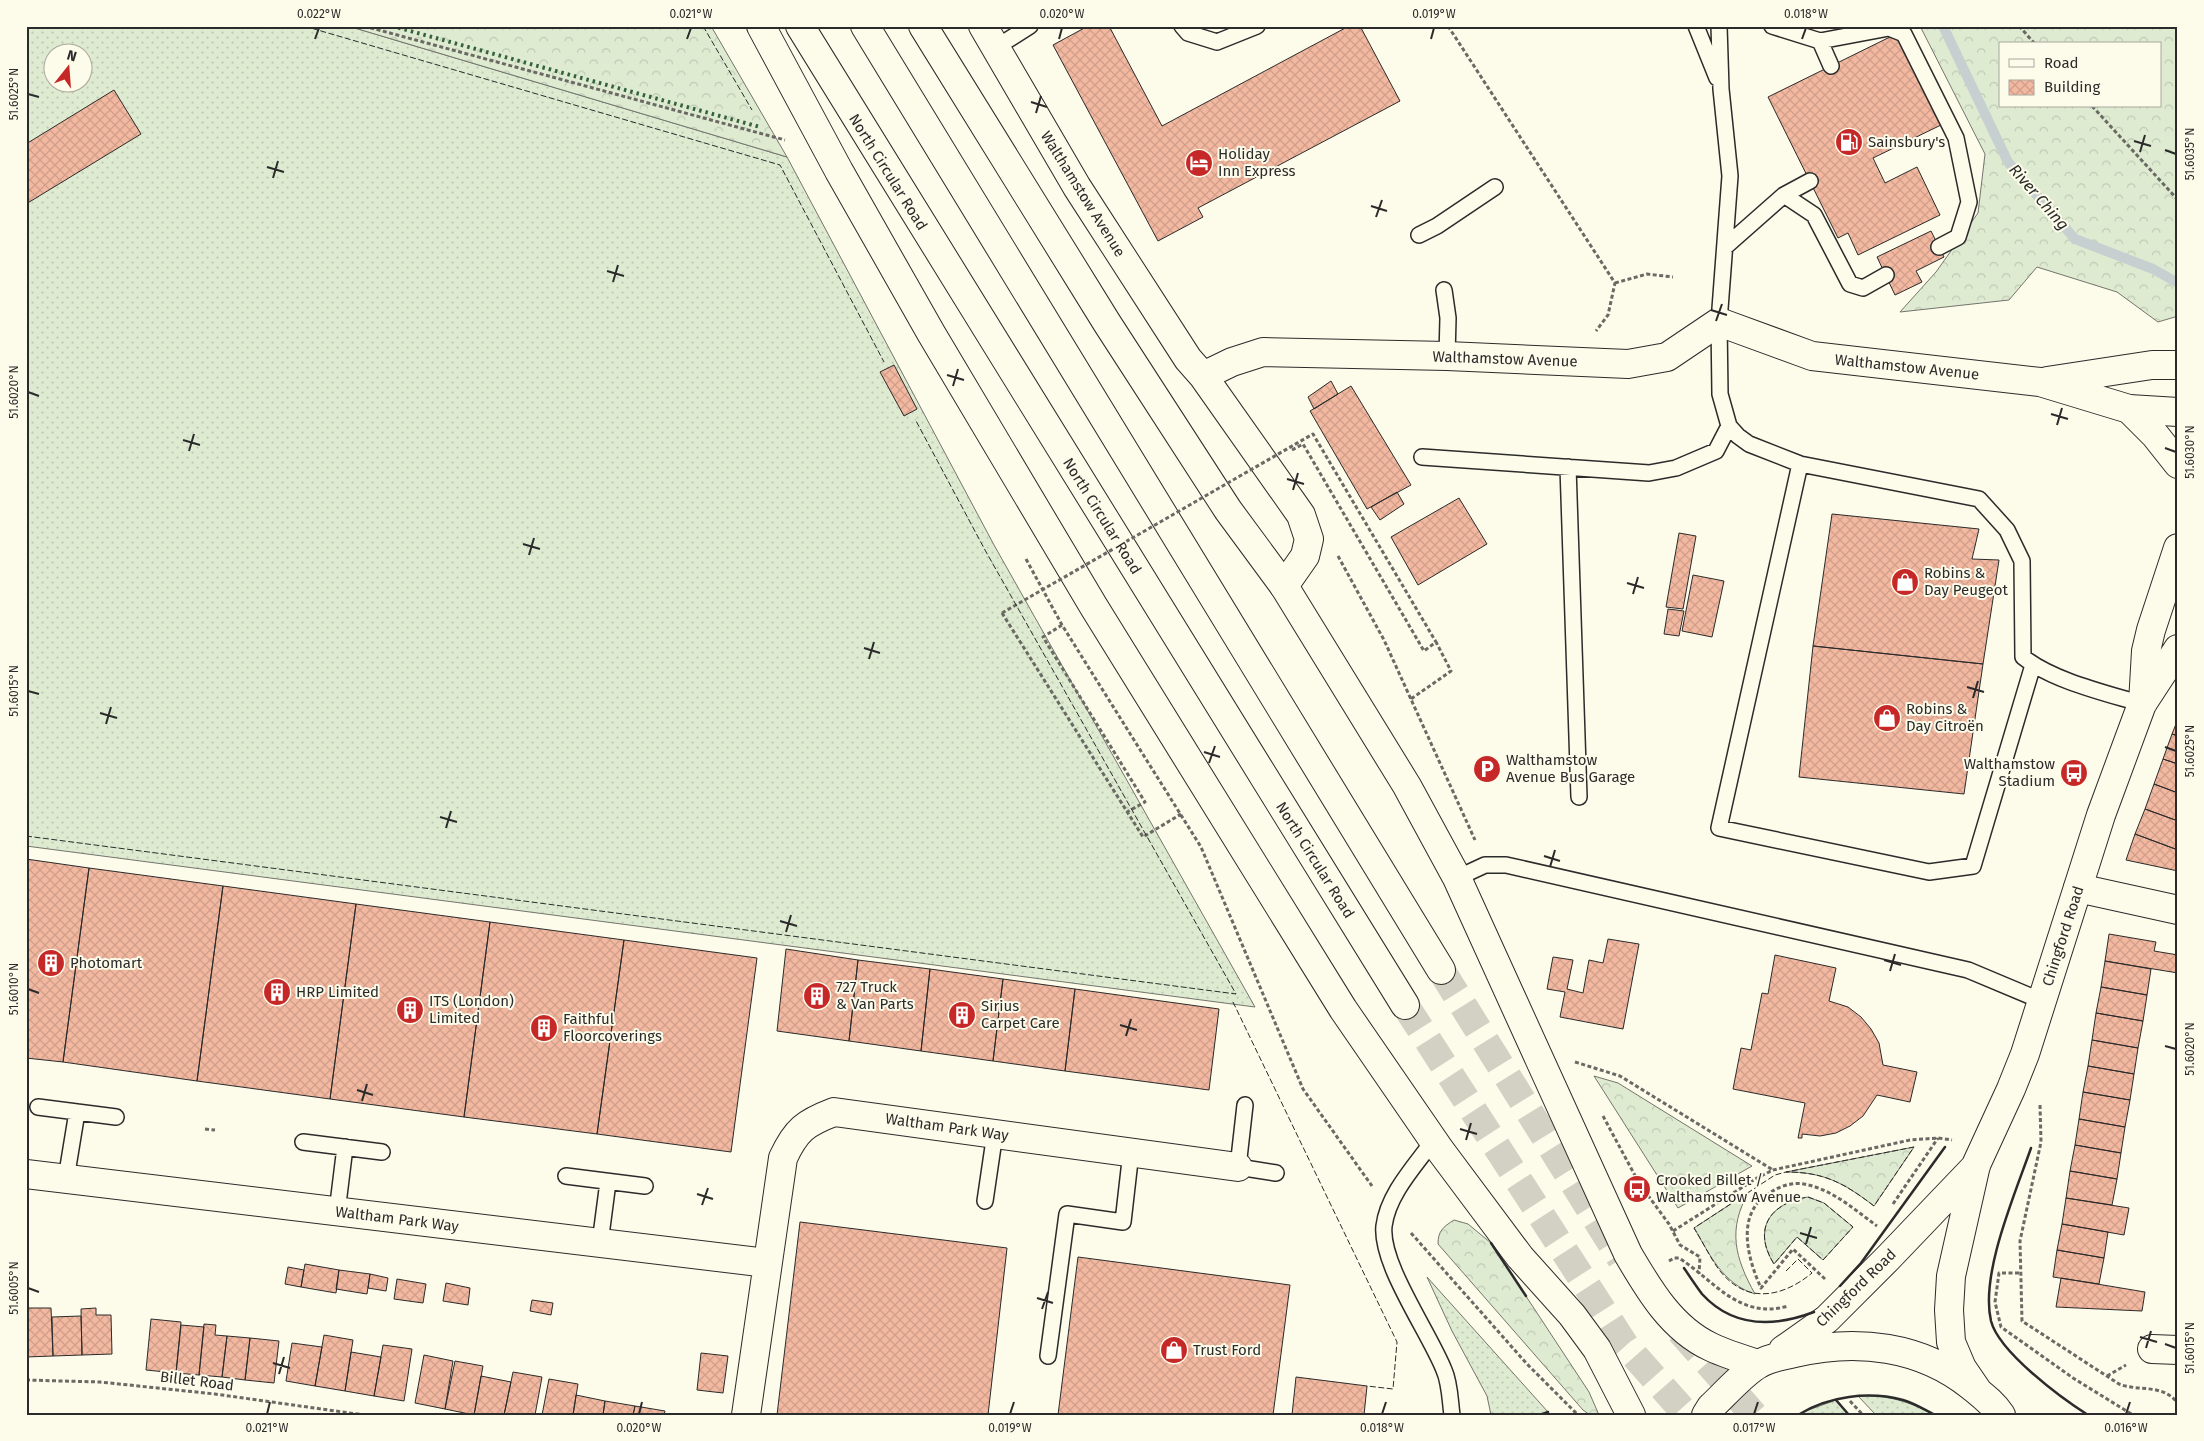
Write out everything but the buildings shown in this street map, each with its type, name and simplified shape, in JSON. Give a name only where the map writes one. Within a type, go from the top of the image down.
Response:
[{"type":"main road","points":[[761,26],[839,171],[931,333],[1094,607],[1343,1009],[1433,1141],[1520,1257],[1572,1315],[1597,1349],[1631,1415]]},
{"type":"main road","name":"North Circular Road","points":[[800,26],[1405,1005]]},
{"type":"main road","points":[[865,26],[1441,970]]},
{"type":"main road","points":[[924,26],[1112,331],[1228,510],[1284,586],[1407,786],[1457,878],[1628,1254],[1652,1295],[1687,1332],[1710,1347],[1764,1362],[1823,1346],[1876,1347],[1925,1358],[1952,1371],[1995,1406],[2001,1415]]},
{"type":"main road","name":"Walthamstow Avenue","points":[[989,37],[1077,187],[1196,368],[1301,514],[1309,539],[1305,556],[1284,586]]},
{"type":"main road","name":"Walthamstow Avenue","points":[[1196,368],[1232,362],[1263,352],[1447,356],[1628,364],[1667,357],[1719,322],[1812,356],[2040,382],[2129,409],[2178,412]]},
{"type":"main road","name":"Walthamstow Avenue","points":[[2040,382],[2152,365],[2178,365]]},
{"type":"main road","points":[[2129,409],[2155,435],[2178,464]]},
{"type":"main road","name":"Chingford Road","points":[[2142,704],[2146,651],[2178,548]]},
{"type":"main road","name":"Chingford Road","points":[[1977,1390],[1962,1368],[1951,1342],[1949,1310],[1951,1276],[1976,1165],[2018,1074],[2101,815],[2142,704],[2178,649]]},
{"type":"main road","points":[[2078,888],[2178,910]]},
{"type":"main road","name":"Waltham Park Way","points":[[746,1415],[782,1158],[792,1138],[811,1120],[834,1112],[1238,1167]]},
{"type":"main road","name":"Chingford Road","points":[[1706,1415],[1711,1407],[1764,1362],[1803,1338],[1827,1318],[1888,1258],[1976,1165]]},
{"type":"main road","name":"Waltham Park Way","points":[[26,1174],[768,1263]]},
{"type":"main road","points":[[1520,1257],[1554,1319],[1596,1383],[1613,1415]]},
{"type":"lane","points":[[989,37],[1030,26]]},
{"type":"lane","points":[[1182,26],[1188,33],[1217,42],[1257,26]]},
{"type":"lane","points":[[1696,26],[1721,89]]},
{"type":"lane","points":[[1719,26],[1721,89],[1730,176],[1719,322],[1720,394],[1730,426],[1749,444],[1800,464],[1979,499],[2007,530],[2022,561],[2023,657],[2033,665],[2085,687],[2142,704]]},
{"type":"lane","points":[[1772,26],[1820,41],[1889,28],[1904,34],[1956,138],[1968,202],[1958,236],[1939,247]]},
{"type":"lane","points":[[1820,41],[1831,66]]},
{"type":"lane","points":[[1725,247],[1784,195],[1810,181]]},
{"type":"lane","points":[[1419,235],[1437,226],[1495,188]]},
{"type":"lane","points":[[1784,195],[1814,215],[1850,284],[1862,288],[1886,275]]},
{"type":"lane","points":[[1444,290],[1448,318],[1447,356]]},
{"type":"lane","points":[[1422,457],[1649,473],[1676,468],[1716,451],[1730,426]]},
{"type":"lane","points":[[1800,464],[1719,828],[1929,872],[1973,866],[2033,665]]},
{"type":"lane","points":[[1568,467],[1580,797]]},
{"type":"lane","points":[[1457,878],[1485,865],[1506,864],[1968,970],[2042,1001]]},
{"type":"lane","points":[[1238,1167],[1245,1105]]},
{"type":"lane","points":[[38,1107],[116,1117]]},
{"type":"lane","points":[[66,1179],[77,1112]]},
{"type":"lane","points":[[986,1201],[995,1133]]},
{"type":"lane","points":[[1433,1141],[1409,1173],[1389,1209],[1384,1227],[1387,1256],[1445,1371],[1452,1415]]},
{"type":"lane","points":[[303,1142],[382,1152]]},
{"type":"lane","points":[[337,1212],[345,1147]]},
{"type":"lane","points":[[1048,1356],[1067,1214],[1123,1222],[1131,1152]]},
{"type":"lane","name":"Waltham Park Way","points":[[1238,1167],[1276,1173]]},
{"type":"lane","points":[[566,1176],[645,1186]]},
{"type":"lane","points":[[600,1243],[608,1182]]},
{"type":"path","points":[[364,26],[788,141]]},
{"type":"path","points":[[1448,26],[1615,283],[1608,315],[1574,362]]},
{"type":"path","points":[[2019,26],[2033,42]]},
{"type":"path","points":[[2094,108],[2178,200]]},
{"type":"path","points":[[1615,283],[1647,274],[1673,276]]},
{"type":"path","points":[[1181,814],[1143,837],[1002,613],[1313,434],[1436,642],[1451,671],[1411,699]]},
{"type":"path","points":[[1303,444],[1424,651],[1436,642]]},
{"type":"path","points":[[1335,550],[1384,640],[1478,845]]},
{"type":"path","points":[[1127,812],[1145,802],[1043,637],[1062,625],[1202,847],[1303,1089],[1389,1209],[1527,1364],[1578,1415]]},
{"type":"path","points":[[1574,1062],[1620,1076],[1773,1170]]},
{"type":"path","points":[[2018,1074],[2040,1106],[2041,1142],[2020,1241],[2019,1273],[2022,1321],[2119,1384],[2128,1388],[2160,1390],[2168,1394],[2178,1404]]},
{"type":"path","points":[[1602,1115],[1639,1183],[1673,1231],[1680,1245],[1700,1257],[1699,1274],[1716,1288],[1742,1303],[1770,1309],[1792,1304]]},
{"type":"path","points":[[205,1129],[215,1130]]},
{"type":"path","points":[[1673,1231],[1773,1170],[1910,1140],[1938,1138],[1889,1210]]},
{"type":"path","points":[[1822,1286],[1828,1282],[1794,1249],[1761,1288],[1747,1246],[1749,1217],[1755,1204],[1776,1188],[1790,1184],[1804,1184],[1831,1194],[1878,1226],[1872,1233]]},
{"type":"path","points":[[2019,1273],[1999,1273],[1995,1302],[2001,1328],[2073,1378],[2133,1415]]},
{"type":"path","name":"Billet Road","points":[[26,1380],[100,1382],[215,1394],[364,1415]]},
{"type":"path","points":[[1850,1401],[1862,1415]]},
{"type":"green space","points":[[26,26],[348,26],[787,157],[994,545],[1255,1007],[26,846]]},
{"type":"green space","points":[[348,26],[711,26],[787,157]]},
{"type":"green space","points":[[1920,26],[2178,26],[2178,316],[2158,322],[2117,292],[2037,267],[2009,300],[1900,312],[1936,272],[1978,213],[1985,154]]},
{"type":"green space","points":[[1594,1076],[1618,1083],[1752,1166],[1678,1208]]},
{"type":"green space","points":[[1914,1147],[1874,1206],[1833,1180],[1812,1174],[1786,1172]]},
{"type":"green space","points":[[1749,1192],[1738,1218],[1736,1243],[1743,1268],[1755,1294],[1734,1283],[1726,1276],[1712,1258],[1694,1228]]},
{"type":"green space","points":[[1808,1197],[1824,1203],[1853,1227],[1823,1260],[1797,1237],[1774,1264],[1765,1240],[1765,1229],[1768,1220],[1784,1205]]},
{"type":"green space","points":[[1454,1220],[1468,1224],[1491,1243],[1589,1392],[1599,1415],[1590,1415],[1583,1410],[1438,1244],[1442,1230]]},
{"type":"green space","points":[[1427,1277],[1548,1412],[1540,1415],[1491,1415],[1487,1396],[1452,1331]]},
{"type":"green space","points":[[1858,1396],[1878,1396],[1898,1400],[1935,1415],[1876,1415]]},
{"type":"green space","points":[[1836,1400],[1849,1415],[1806,1415],[1803,1412]]},
{"type":"waterway","name":"River Ching","points":[[1943,26],[2008,162],[2075,239],[2153,269],[2178,283]]},
{"type":"tunnel","points":[[1441,970],[1621,1259]]},
{"type":"tunnel","points":[[1405,1005],[1625,1345],[1687,1415]]},
{"type":"tunnel","points":[[1680,1331],[1754,1415]]},
{"type":"hedge","points":[[392,26],[760,127]]},
{"type":"fence","points":[[304,26],[780,165],[884,362]]},
{"type":"fence","points":[[703,26],[752,110]]},
{"type":"fence","points":[[26,836],[1236,994],[985,550],[915,419]]},
{"type":"fence","points":[[1233,1002],[1397,1342],[1393,1389],[1367,1386]]},
{"type":"fence","points":[[1786,1172],[1812,1174],[1833,1180],[1874,1206],[1914,1147],[1786,1172],[1775,1175],[1694,1228],[1720,1271],[1731,1282],[1742,1289],[1753,1293],[1777,1292],[1789,1288],[1812,1273],[1798,1259],[1786,1271]]},
{"type":"fence","points":[[1808,1197],[1824,1203],[1853,1227],[1823,1260],[1797,1237],[1774,1264],[1765,1240],[1765,1229],[1768,1220],[1784,1205],[1808,1197]]},
{"type":"wall","points":[[1840,1286],[1861,1263],[1945,1147]]},
{"type":"wall","points":[[2031,1148],[2008,1211],[1995,1258],[1990,1281],[1989,1302],[1991,1321],[1996,1333],[2018,1360],[2063,1398],[2088,1415]]},
{"type":"wall","points":[[1491,1243],[1526,1296]]},
{"type":"wall","points":[[1684,1268],[1702,1294],[1714,1305],[1741,1319],[1769,1322],[1799,1317],[1814,1312]]},
{"type":"wall","points":[[1798,1415],[1822,1403],[1863,1396],[1890,1397],[1903,1400],[1935,1415]]},
{"type":"wall","points":[[1836,1400],[1849,1415]]},
{"type":"wall","points":[[1540,1415],[1548,1412]]},
{"type":"place","name":"Sainsbury's","points":[[1849,142]]},
{"type":"place","name":"Holiday Inn Express","points":[[1199,163]]},
{"type":"place","name":"Robins & Day Peugeot","points":[[1905,582]]},
{"type":"place","name":"Robins & Day Citroën","points":[[1887,718]]},
{"type":"place","name":"Walthamstow Avenue Bus Garage","points":[[1487,769]]},
{"type":"place","name":"Walthamstow Stadium","points":[[2074,773]]},
{"type":"place","name":"Photomart","points":[[51,963]]},
{"type":"place","name":"HRP Limited","points":[[277,992]]},
{"type":"place","name":"727 Truck & Van Parts","points":[[817,996]]},
{"type":"place","name":"ITS (London) Limited","points":[[410,1010]]},
{"type":"place","name":"Sirius Carpet Care","points":[[962,1015]]},
{"type":"place","name":"Faithful Floorcoverings","points":[[544,1028]]},
{"type":"place","name":"Crooked Billet / Walthamstow Avenue","points":[[1637,1189]]},
{"type":"place","name":"Trust Ford","points":[[1174,1350]]}]
